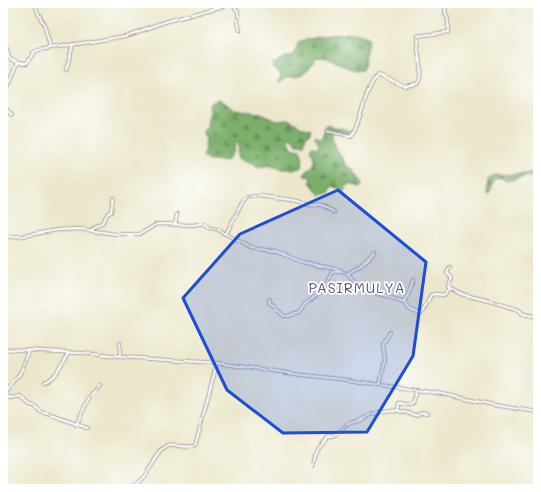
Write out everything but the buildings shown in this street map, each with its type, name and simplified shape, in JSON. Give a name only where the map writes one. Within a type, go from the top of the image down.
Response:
[{"type":"street","points":[[35,3],[44,25],[50,47]]},
{"type":"street","points":[[209,3],[217,8]]},
{"type":"street","points":[[3,44],[6,46],[9,58],[18,62],[27,63],[34,52],[50,47],[126,36],[168,21],[233,3],[238,10],[238,25],[240,30]]},
{"type":"street","points":[[328,131],[351,136],[362,112],[372,83],[378,75],[405,86],[417,84],[420,76],[416,46],[417,36],[448,32],[448,20],[444,13],[446,3]]},
{"type":"street","points":[[66,70],[73,44]]},
{"type":"street","points":[[3,93],[8,87],[18,62]]},
{"type":"street","points":[[3,106],[12,115]]},
{"type":"street","points":[[226,234],[242,202],[248,197],[258,196],[293,200],[321,205],[334,212]]},
{"type":"street","points":[[92,230],[104,222],[108,213],[112,212],[113,198]]},
{"type":"street","points":[[175,225],[177,214]]},
{"type":"street","points":[[3,237],[23,236],[58,230],[80,229],[116,234],[140,234],[157,224],[204,224],[251,248],[275,251],[302,262],[340,270],[346,273],[361,289],[382,293],[421,314],[431,296],[435,294],[444,295],[450,288],[448,285],[452,278],[447,273],[450,267]]},
{"type":"street","points":[[270,299],[269,302],[284,316],[299,313],[306,304],[321,293],[333,272],[346,273],[360,266],[376,252]]},
{"type":"street","points":[[403,303],[408,295],[413,280]]},
{"type":"street","points":[[450,288],[461,294],[490,301],[519,310],[523,314],[538,317]]},
{"type":"street","points":[[380,385],[385,361],[383,344],[390,332]]},
{"type":"street","points":[[120,343],[120,357]]},
{"type":"street","points":[[3,349],[69,352],[120,357],[217,363],[416,390],[538,412]]},
{"type":"street","points":[[29,351],[21,370],[13,383],[7,388],[3,397],[11,398],[20,396],[30,405],[35,406],[40,412],[87,428]]},
{"type":"street","points":[[43,382],[49,379],[56,371],[69,352]]},
{"type":"street","points":[[128,489],[145,476],[158,457],[169,446],[171,445],[182,448],[196,446],[217,363]]},
{"type":"street","points":[[76,425],[87,401],[100,386]]},
{"type":"street","points":[[398,410],[399,403],[412,404],[416,390]]},
{"type":"street","points":[[313,466],[317,448],[328,436],[333,436],[349,424],[385,410],[398,410],[416,415],[422,412],[427,413]]},
{"type":"highlighted area","points":[[338,190],[426,262],[413,356],[367,432],[283,433],[227,390],[183,298],[240,234]]},
{"type":"green space","points":[[353,33],[366,36],[369,40],[363,70],[357,70],[322,57],[316,58],[306,72],[288,77],[279,82],[281,75],[272,67],[273,64],[285,57],[290,57],[295,53],[300,41],[328,35]]},
{"type":"green space","points":[[217,100],[224,102],[234,110],[259,113],[277,121],[290,120],[304,128],[311,130],[309,135],[305,138],[304,145],[297,144],[290,137],[288,139],[292,148],[300,150],[303,159],[302,167],[300,169],[282,169],[268,165],[260,167],[242,160],[238,157],[239,143],[237,141],[233,153],[226,161],[202,157],[205,150],[206,139],[204,132],[207,127],[210,109],[209,106]]},
{"type":"green space","points":[[326,125],[351,132],[349,134],[332,130],[332,140],[346,165],[351,168],[362,182],[362,186],[360,187],[350,184],[346,186],[344,192],[339,191],[339,189],[333,186],[331,187],[329,193],[320,195],[310,182],[311,177],[304,176],[314,161],[314,157],[310,149],[312,147],[317,148],[319,146],[314,137],[316,136],[320,139],[322,138]]},
{"type":"green space","points":[[538,173],[538,176],[528,176],[506,181],[502,178],[497,178],[488,195],[487,193],[488,180],[494,175]]},
{"type":"district","name":"PASIRMULYA","points":[[357,288]]}]
